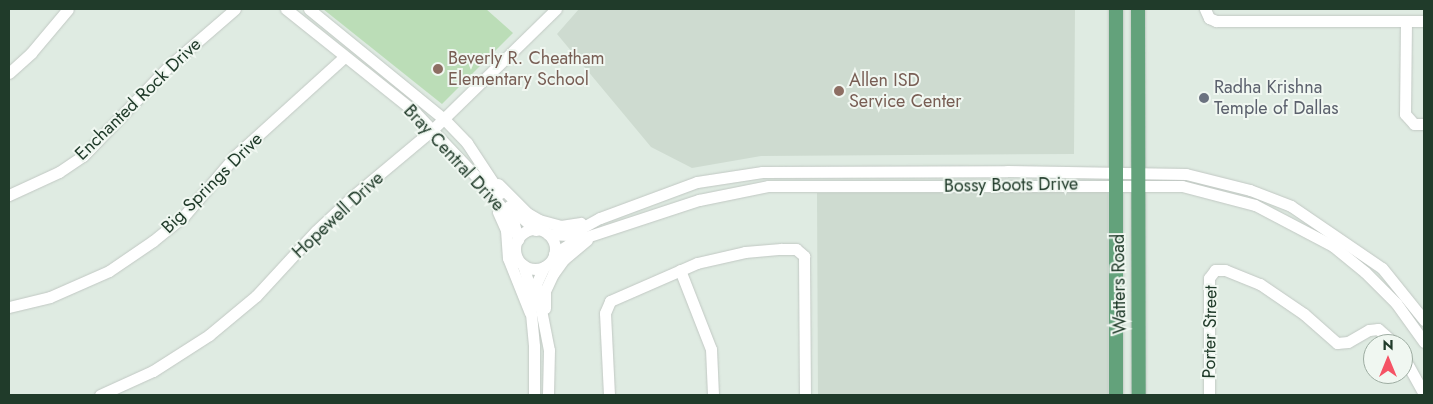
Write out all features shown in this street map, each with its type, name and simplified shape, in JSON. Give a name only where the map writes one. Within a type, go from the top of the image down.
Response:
[{"type":"main road","name":"Watters Road","points":[[1116,9],[1116,395]]},
{"type":"main road","name":"Watters Road","points":[[1138,9],[1137,178],[1140,395]]},
{"type":"street","points":[[9,73],[31,53],[68,9]]},
{"type":"street","name":"Enchanted Rock Drive","points":[[9,195],[59,172],[82,156],[169,66],[235,9]]},
{"type":"street","name":"Bray Central Drive","points":[[286,9],[415,112],[487,188],[512,221],[518,239]]},
{"type":"street","name":"Bray Central Drive","points":[[309,9],[444,119],[487,171],[511,209],[536,230]]},
{"type":"street","name":"Hopewell Drive","points":[[100,395],[153,371],[209,335],[256,296],[345,204],[444,119],[556,9]]},
{"type":"street","points":[[1207,13],[1216,22],[1424,21]]},
{"type":"street","points":[[1406,21],[1406,114],[1410,121],[1424,124]]},
{"type":"street","name":"Big Springs Drive","points":[[9,307],[50,297],[100,274],[153,241],[184,216],[235,156],[344,56]]},
{"type":"street","points":[[487,171],[509,197],[544,223],[564,226],[600,218]]},
{"type":"street","name":"Bossy Boots Drive","points":[[548,234],[569,235],[600,218],[697,182],[762,172],[1116,178],[1186,174],[1216,181],[1291,206],[1362,252],[1382,268],[1406,295],[1424,320]]},
{"type":"street","points":[[474,176],[480,191],[503,221],[508,258],[530,313]]},
{"type":"street","name":"Bossy Boots Drive","points":[[554,254],[574,241],[716,195],[768,186],[1116,178]]},
{"type":"street","name":"Bossy Boots Drive","points":[[1137,178],[1182,186],[1255,205],[1332,246],[1365,272],[1396,303],[1424,342]]},
{"type":"street","points":[[534,395],[535,360],[530,313],[523,265],[515,251],[518,239],[527,231],[536,230],[548,234],[554,243],[554,254],[544,267],[536,284],[545,317]]},
{"type":"street","points":[[548,395],[545,291],[557,268],[580,244],[604,232]]},
{"type":"street","points":[[609,395],[607,304],[680,270],[714,258],[759,250],[796,249],[803,253],[806,395]]},
{"type":"street","points":[[523,265],[532,269],[544,267]]},
{"type":"street","points":[[680,270],[711,349],[713,395]]},
{"type":"street","name":"Porter Street","points":[[1209,395],[1209,278],[1215,270],[1225,270],[1260,284],[1340,344],[1363,335]]},
{"type":"street","points":[[1396,303],[1406,295]]},
{"type":"street","name":"Porter Street","points":[[1365,334],[1378,329],[1384,334]]},
{"type":"street","points":[[1413,374],[1424,394]]},
{"type":"shaded area","name":"Allen ISD Service Center","points":[[579,9],[1075,9],[1074,154],[761,156],[692,168],[651,147],[557,34]]},
{"type":"shaded area","points":[[1108,192],[1108,395],[818,395],[817,193]]},
{"type":"green space","name":"Beverly R. Cheatham Elementary School","points":[[323,9],[486,9],[513,33],[442,104]]},
{"type":"place","name":"Beverly R. Cheatham Elementary School","points":[[438,69]]},
{"type":"place","name":"Allen ISD Service Center","points":[[839,91]]},
{"type":"place","name":"Radha Krishna Temple of Dallas","points":[[1204,98]]}]
